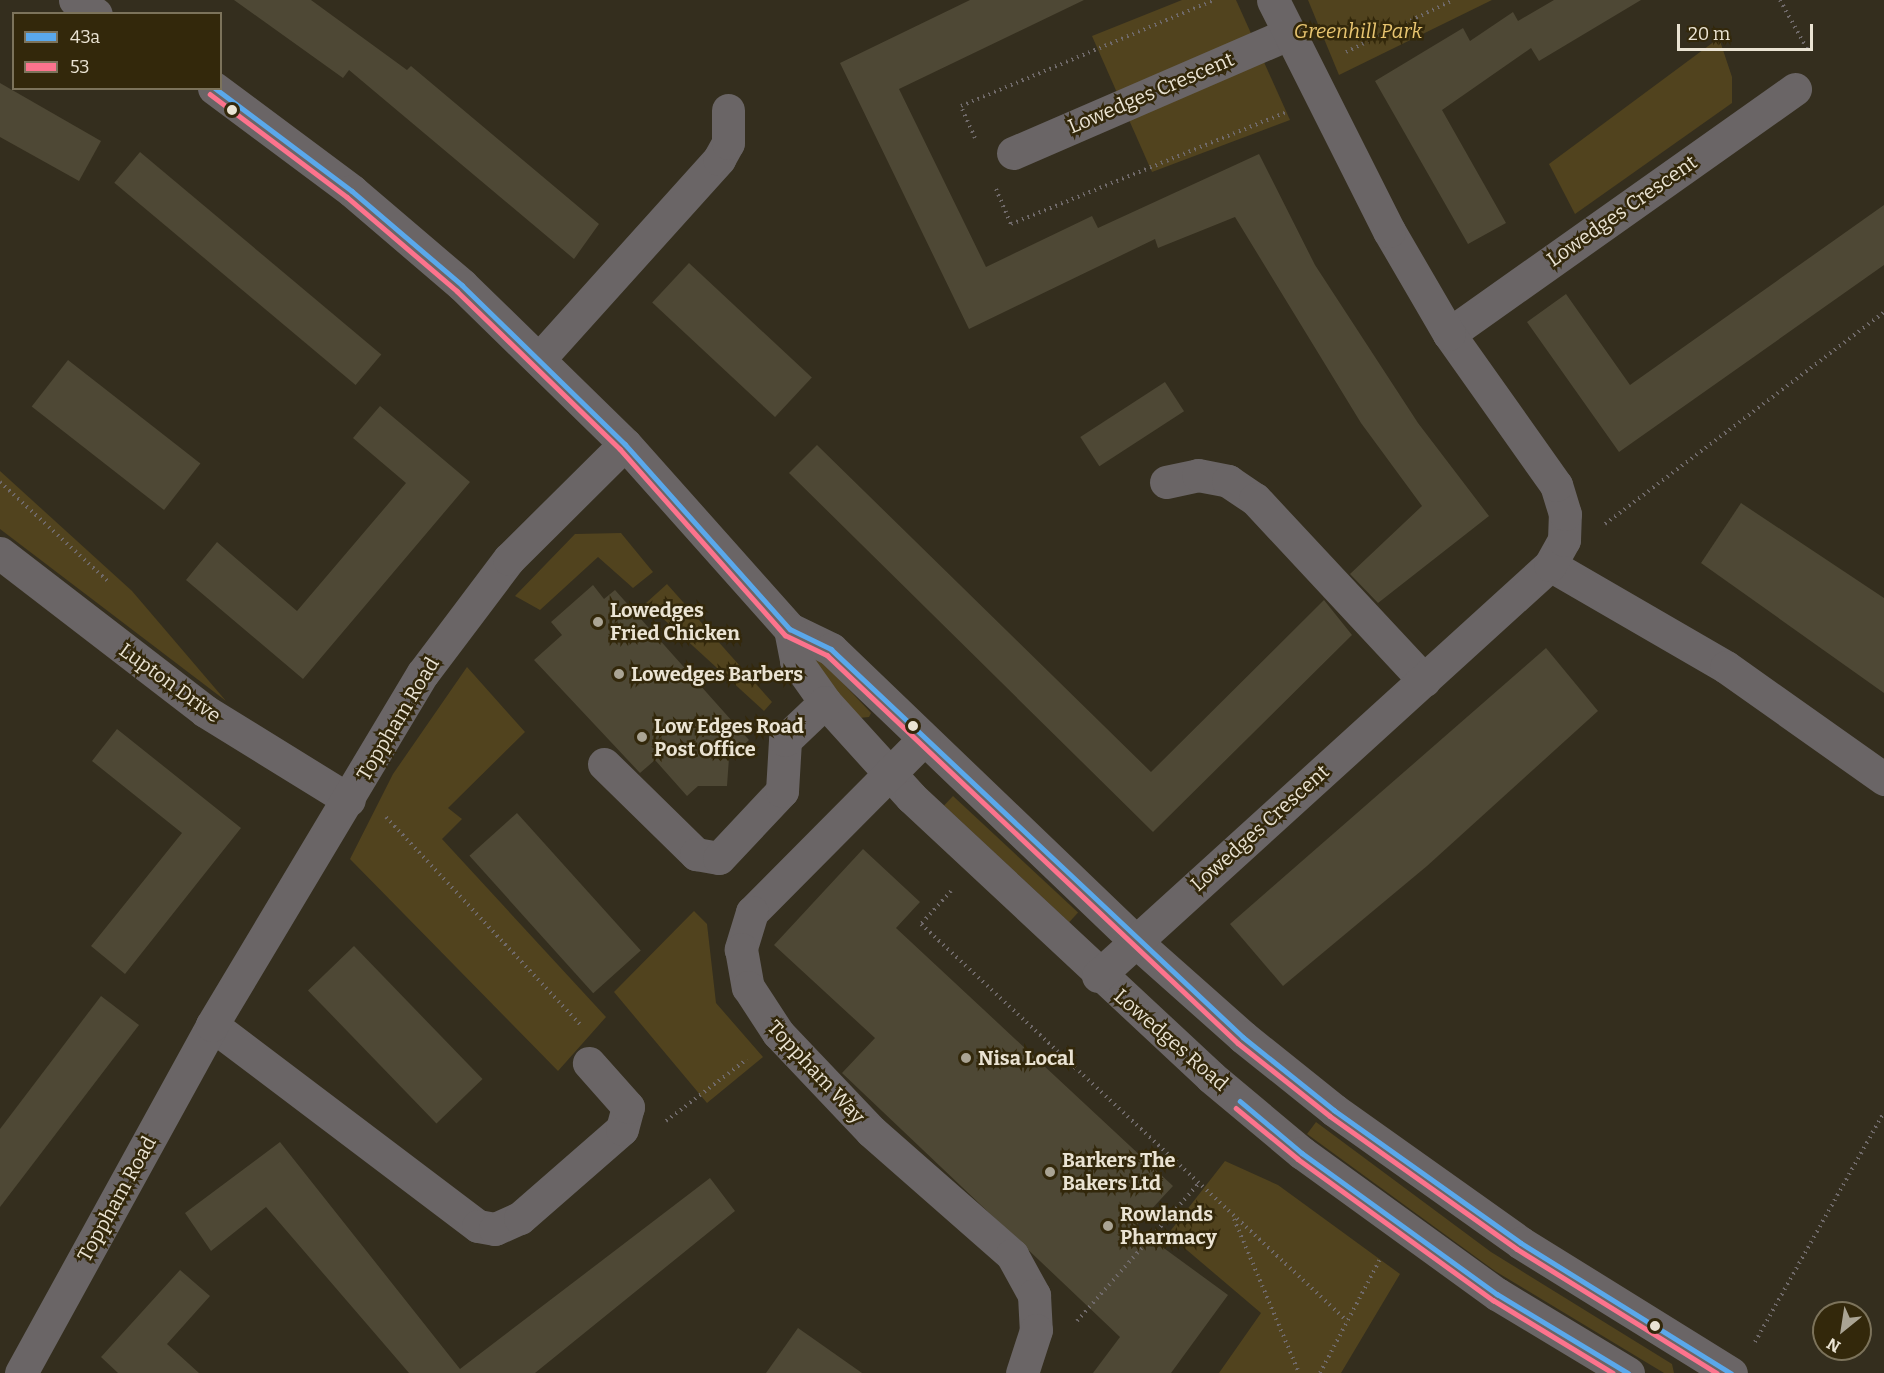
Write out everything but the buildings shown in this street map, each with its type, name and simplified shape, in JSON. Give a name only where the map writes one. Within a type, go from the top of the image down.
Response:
[{"type":"street","points":[[75,0],[93,12]]},
{"type":"street","name":"Lowedges Crescent","points":[[1098,976],[1550,565],[1564,540],[1565,514],[1556,485],[1449,334],[1389,231],[1273,0]]},
{"type":"street","name":"Lowedges Crescent","points":[[1012,153],[1290,33]]},
{"type":"street","name":"Lowedges Crescent","points":[[1449,334],[1795,89]]},
{"type":"street","points":[[217,90],[352,191],[540,358],[625,444],[790,629],[831,649],[1135,941],[1334,1110],[1521,1243],[1740,1364]]},
{"type":"street","points":[[540,358],[719,159],[728,143],[728,110]]},
{"type":"street","name":"Toppham Road","points":[[21,1373],[212,1025],[423,673],[468,609],[509,559],[625,444]]},
{"type":"street","points":[[1166,482],[1198,475],[1228,481],[1255,498],[1424,680]]},
{"type":"street","points":[[1550,565],[1726,667],[1884,779]]},
{"type":"street","name":"Lupton Drive","points":[[5,567],[205,711],[353,793]]},
{"type":"street","name":"Lowedges Road","points":[[790,629],[796,661],[825,702],[890,775],[1098,976],[1302,1154],[1497,1294],[1628,1373]]},
{"type":"street","points":[[604,764],[696,854],[719,858],[782,791],[785,740],[825,702]]},
{"type":"street","name":"Toppham Way","points":[[924,739],[752,912],[741,949],[748,987],[778,1033],[871,1131],[1012,1255],[1034,1295],[1036,1330],[1022,1373]]},
{"type":"street","points":[[212,1025],[478,1226],[495,1229],[520,1218],[627,1120],[628,1107],[589,1063]]},
{"type":"path","points":[[1307,70],[1453,0]]},
{"type":"path","points":[[1550,565],[1884,312]]},
{"type":"path","points":[[353,793],[590,1035],[589,1063]]},
{"type":"path","points":[[978,862],[921,924],[1347,1321]]},
{"type":"path","points":[[627,1120],[672,1121],[778,1033]]},
{"type":"path","points":[[1740,1364],[1884,1112]]},
{"type":"path","points":[[1074,1324],[1198,1184]]},
{"type":"path","points":[[1233,1217],[1299,1373]]},
{"type":"path","points":[[1320,1373],[1399,1224]]},
{"type":"green space","points":[[1182,0],[1236,0],[1290,120],[1152,172],[1092,36]]},
{"type":"green space","name":"Greenhill Park","points":[[1308,0],[1492,0],[1339,75]]},
{"type":"green space","points":[[1719,38],[1732,77],[1732,103],[1575,214],[1549,164]]},
{"type":"green space","points":[[0,471],[132,591],[226,701],[0,529]]},
{"type":"green space","points":[[621,533],[653,572],[633,588],[598,557],[540,610],[515,596],[575,534]]},
{"type":"green space","points":[[667,584],[772,702],[764,711],[646,603]]},
{"type":"green space","points":[[808,646],[871,713],[869,717],[859,718],[802,650]]},
{"type":"green space","points":[[467,667],[525,732],[448,808],[462,819],[442,839],[606,1017],[558,1071],[350,859],[393,774]]},
{"type":"green space","points":[[953,796],[1078,913],[1069,922],[944,806]]},
{"type":"green space","points":[[694,911],[707,924],[716,1003],[763,1057],[707,1103],[614,992]]},
{"type":"green space","points":[[1316,1122],[1491,1252],[1672,1364],[1674,1373],[1664,1373],[1495,1271],[1307,1134]]},
{"type":"green space","points":[[1225,1161],[1278,1185],[1400,1274],[1341,1373],[1219,1373],[1261,1313],[1168,1234]]},
{"type":"transit line","name":"43a","points":[[218,90],[352,191],[462,285],[625,444],[790,629],[831,649],[1243,1037],[1334,1110],[1521,1243],[1731,1373]]},
{"type":"transit line","name":"53","points":[[210,94],[347,197],[457,291],[620,449],[785,635],[827,655],[1238,1043],[1330,1116],[1517,1249],[1717,1373]]},
{"type":"transit line","name":"43a","points":[[1240,1101],[1302,1153],[1497,1294],[1628,1373]]},
{"type":"transit line","name":"53","points":[[1236,1108],[1298,1159],[1493,1300],[1613,1373]]},
{"type":"place","name":"Lowedges Fried Chicken","points":[[598,622]]},
{"type":"place","name":"Lowedges Barbers","points":[[619,674]]},
{"type":"place","name":"Low Edges Road Post Office","points":[[642,737]]},
{"type":"place","name":"Nisa Local","points":[[966,1058]]},
{"type":"place","name":"Barkers The Bakers Ltd","points":[[1050,1172]]},
{"type":"place","name":"Rowlands Pharmacy","points":[[1108,1226]]}]
